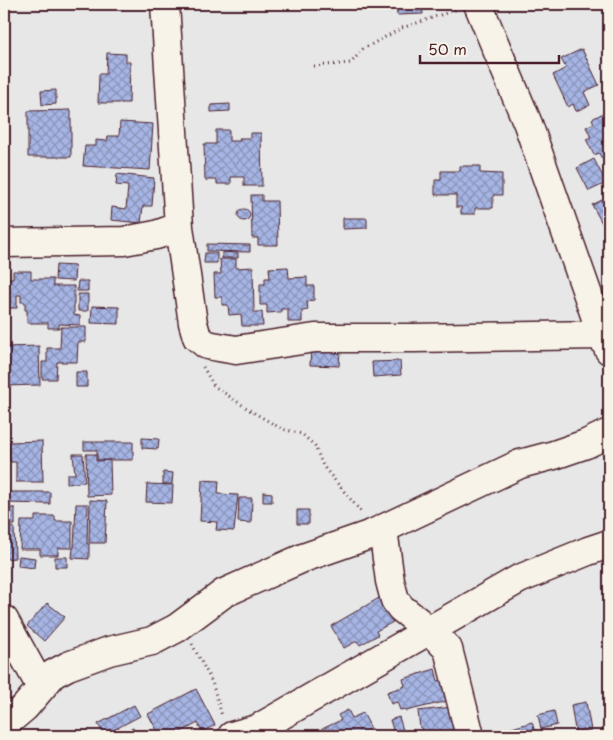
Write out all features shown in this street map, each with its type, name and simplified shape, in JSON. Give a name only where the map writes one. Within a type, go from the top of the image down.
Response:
[{"type":"street","points":[[166,4],[179,227],[192,323],[197,337],[207,345],[236,350],[315,338],[414,338],[605,343],[528,124],[472,5]]},
{"type":"street","points":[[9,245],[124,241],[156,235],[179,227]]},
{"type":"street","points":[[4,721],[12,718],[25,707],[53,674],[68,666],[109,651],[152,641],[177,628],[224,593],[303,558],[378,532],[520,464],[570,450],[609,433]]},
{"type":"street","points":[[378,532],[395,600],[401,608],[430,631],[450,652],[470,736]]},
{"type":"street","points":[[228,728],[257,728],[519,579],[609,544]]},
{"type":"street","points":[[4,620],[41,687]]},
{"type":"path","points":[[314,66],[351,62],[363,49],[402,28],[472,5]]},
{"type":"path","points":[[197,337],[197,358],[214,386],[282,429],[302,434],[315,446],[323,466],[345,490],[378,532]]},
{"type":"path","points":[[177,628],[188,638],[196,650],[212,682],[228,728]]},
{"type":"building","points":[[396,4],[422,4],[423,14],[397,15]]},
{"type":"building","points":[[601,4],[609,4],[609,26]]},
{"type":"building","points":[[582,49],[599,85],[584,92],[590,105],[576,111],[573,104],[568,107],[553,75],[566,68],[561,59]]},
{"type":"building","points":[[107,53],[126,54],[126,62],[130,62],[129,103],[98,103],[99,74],[106,74]]},
{"type":"building","points":[[56,90],[56,104],[42,105],[41,91]]},
{"type":"building","points":[[609,94],[609,107],[604,97]]},
{"type":"building","points":[[230,104],[230,111],[211,112],[211,105]]},
{"type":"building","points":[[71,110],[71,157],[28,157],[28,111]]},
{"type":"building","points":[[609,110],[609,163],[606,157],[602,159],[599,153],[594,155],[586,139],[591,137],[586,127],[594,123],[592,119]]},
{"type":"building","points":[[120,122],[153,124],[150,170],[83,166],[85,146],[96,146],[96,140],[107,141],[108,136],[119,136]]},
{"type":"building","points":[[216,130],[229,130],[229,141],[240,141],[239,138],[250,138],[250,133],[261,133],[262,186],[244,186],[244,177],[231,177],[231,184],[217,184],[217,180],[205,180],[204,144],[216,144]]},
{"type":"building","points":[[594,159],[606,183],[589,191],[577,168]]},
{"type":"building","points":[[460,166],[480,166],[480,173],[502,174],[502,195],[493,195],[493,208],[475,208],[475,214],[461,214],[461,207],[456,207],[456,195],[435,195],[435,180],[441,180],[441,171],[460,171]]},
{"type":"building","points":[[117,174],[154,178],[152,206],[143,206],[141,223],[111,220],[112,207],[126,209],[128,186],[116,185]]},
{"type":"building","points":[[251,195],[262,195],[262,201],[277,201],[278,245],[258,245],[258,238],[252,238]]},
{"type":"building","points":[[602,200],[609,215],[608,234],[592,205]]},
{"type":"building","points":[[244,209],[250,215],[244,221],[238,215]]},
{"type":"building","points":[[343,218],[367,218],[367,228],[343,229]]},
{"type":"building","points":[[207,244],[250,245],[250,252],[207,251]]},
{"type":"building","points":[[222,252],[238,253],[238,258],[222,258]]},
{"type":"building","points":[[205,253],[217,253],[217,263],[204,263]]},
{"type":"building","points":[[220,259],[236,259],[236,268],[253,267],[254,312],[262,312],[263,326],[242,326],[241,314],[229,315],[228,305],[222,305],[222,297],[215,297],[214,274],[221,274]]},
{"type":"building","points":[[56,265],[75,266],[74,281],[55,280]]},
{"type":"building","points":[[288,267],[289,278],[307,277],[307,286],[314,286],[314,300],[307,301],[308,310],[302,311],[302,322],[288,322],[288,309],[281,309],[281,312],[267,313],[267,305],[260,305],[260,284],[265,284],[265,278],[270,278],[269,268]]},
{"type":"building","points":[[13,271],[31,271],[31,279],[53,279],[53,286],[74,286],[74,315],[80,316],[80,325],[59,324],[59,328],[48,328],[48,323],[27,323],[27,310],[25,310],[25,302],[21,302],[21,295],[17,295],[17,308],[8,308],[9,297],[5,297],[5,278],[13,278]]},
{"type":"building","points":[[78,281],[88,281],[88,291],[77,291]]},
{"type":"building","points":[[78,294],[88,294],[88,311],[78,311]]},
{"type":"building","points":[[92,306],[119,307],[119,324],[91,323]]},
{"type":"building","points":[[61,327],[86,327],[86,342],[78,342],[77,362],[57,362],[56,379],[42,379],[42,362],[47,362],[47,348],[60,348]]},
{"type":"building","points":[[39,346],[40,385],[4,386],[4,347]]},
{"type":"building","points":[[311,348],[340,350],[339,366],[310,365]]},
{"type":"building","points":[[400,361],[401,375],[373,377],[372,362]]},
{"type":"building","points":[[76,372],[87,372],[87,387],[76,387]]},
{"type":"building","points":[[142,438],[159,439],[158,449],[142,448]]},
{"type":"building","points":[[42,441],[43,482],[16,482],[16,462],[10,462],[9,442]]},
{"type":"building","points":[[84,442],[133,442],[133,460],[97,460],[97,450],[84,450]]},
{"type":"building","points":[[73,454],[83,454],[85,482],[67,484],[67,474],[75,474]]},
{"type":"building","points":[[86,454],[96,454],[96,461],[110,460],[111,495],[87,496]]},
{"type":"building","points":[[163,472],[173,473],[172,484],[163,484]]},
{"type":"building","points":[[202,480],[219,481],[218,494],[238,495],[234,531],[216,530],[217,522],[200,521]]},
{"type":"building","points":[[147,484],[173,485],[172,503],[146,502]]},
{"type":"building","points":[[5,492],[50,492],[50,504],[5,503]]},
{"type":"building","points":[[263,492],[272,493],[272,502],[263,502]]},
{"type":"building","points":[[239,498],[252,498],[251,523],[238,522]]},
{"type":"building","points":[[90,500],[107,501],[105,543],[89,543]]},
{"type":"building","points":[[76,504],[88,504],[87,544],[89,544],[89,559],[72,558]]},
{"type":"building","points":[[4,508],[15,508],[15,525],[4,525]]},
{"type":"building","points":[[297,510],[309,510],[309,524],[297,524]]},
{"type":"building","points":[[35,516],[55,516],[55,521],[72,521],[72,548],[58,548],[58,555],[40,555],[40,549],[20,549],[21,521],[35,521]]},
{"type":"building","points":[[14,527],[15,558],[4,559],[4,528]]},
{"type":"building","points":[[19,556],[35,558],[34,568],[18,566]]},
{"type":"building","points":[[55,557],[67,557],[67,567],[55,567]]},
{"type":"building","points":[[379,598],[393,622],[376,631],[378,635],[360,645],[357,641],[344,648],[331,626]]},
{"type":"building","points":[[47,603],[65,617],[44,641],[27,626]]},
{"type":"building","points":[[435,669],[438,681],[445,679],[452,700],[406,711],[405,709],[400,710],[397,702],[391,704],[387,692],[405,686],[403,679]]},
{"type":"building","points":[[196,689],[215,725],[202,732],[198,723],[173,736],[160,736],[148,714]]},
{"type":"building","points":[[586,702],[592,736],[576,736],[571,705]]},
{"type":"building","points":[[134,705],[140,716],[104,735],[98,724]]},
{"type":"building","points":[[453,707],[457,736],[423,736],[418,711]]},
{"type":"building","points":[[348,710],[352,718],[363,713],[375,736],[323,736],[320,730],[341,720],[338,715]]},
{"type":"building","points":[[554,711],[557,725],[541,729],[538,715]]},
{"type":"building","points":[[399,717],[403,730],[394,733],[390,720]]},
{"type":"building","points":[[532,722],[536,736],[500,736],[499,732]]},
{"type":"building","points":[[133,728],[137,736],[117,736]]},
{"type":"building","points":[[393,730],[395,736],[383,736],[382,734]]}]
